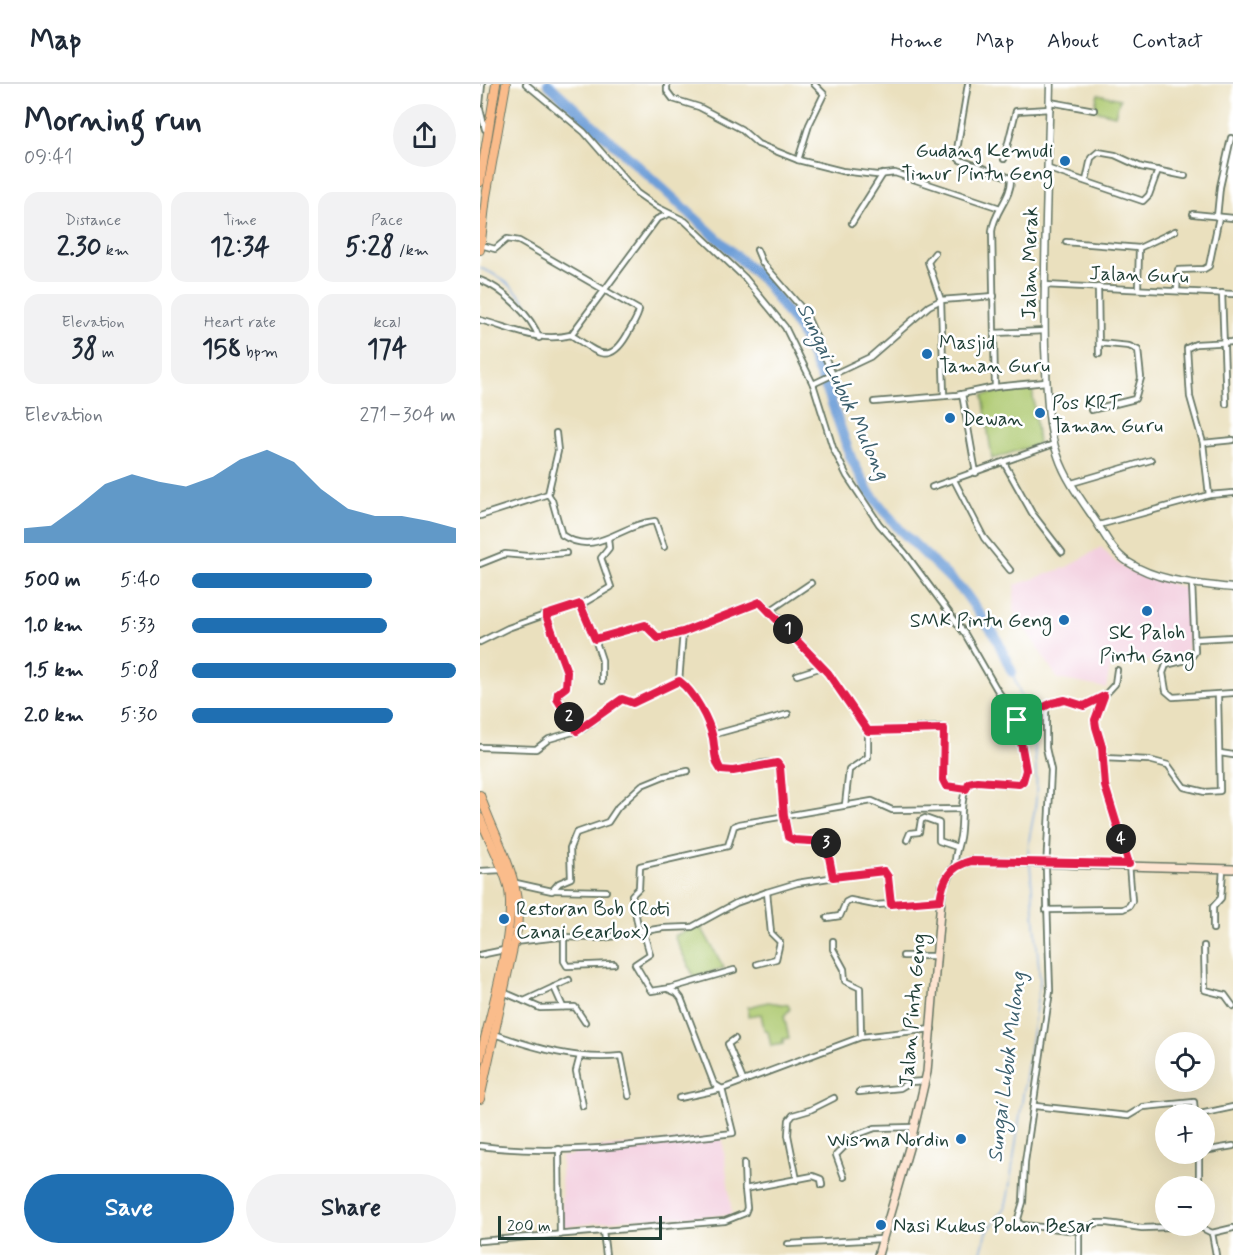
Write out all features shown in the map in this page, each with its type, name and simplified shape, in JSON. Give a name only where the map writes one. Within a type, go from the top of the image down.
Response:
[{"type":"main road","points":[[480,182],[485,128],[496,84]]},
{"type":"main road","points":[[480,250],[486,197],[506,84]]},
{"type":"main road","points":[[480,795],[516,882],[519,904],[514,942],[482,1077],[480,1099]]},
{"type":"main road","points":[[480,818],[502,870],[510,900],[504,950],[480,1059]]},
{"type":"main road","points":[[955,866],[971,861],[989,861],[1233,869]]},
{"type":"main road","name":"Jalan Pintu Geng","points":[[878,1255],[925,1081],[932,1029],[940,900],[944,881],[955,866]]},
{"type":"street","points":[[480,104],[482,84]]},
{"type":"street","points":[[526,84],[584,132],[637,193],[669,214],[685,221],[745,278],[774,310],[814,383],[833,448],[847,476],[879,524],[905,553],[965,634],[996,688],[1020,719],[1026,770],[1023,781],[1013,784],[973,781],[966,789],[955,866]]},
{"type":"street","points":[[667,84],[667,91],[673,99],[720,116],[748,133],[758,144],[798,159],[842,171],[895,173],[1000,208]]},
{"type":"street","points":[[798,159],[824,94],[814,84]]},
{"type":"street","points":[[968,84],[956,156],[960,160],[1003,173],[1011,178],[1010,190],[1000,208],[992,231],[995,387]]},
{"type":"street","name":"Jalan Merak","points":[[1050,84],[1044,285],[1046,382],[1054,444],[1063,469],[1113,548],[1129,562],[1152,573],[1192,584],[1233,588]]},
{"type":"street","points":[[1004,159],[1016,111],[1050,106],[1094,110]]},
{"type":"street","points":[[480,109],[485,128]]},
{"type":"street","points":[[1177,290],[1178,270],[1204,269],[1209,266],[1218,217],[1220,187],[1231,138]]},
{"type":"street","points":[[1086,181],[1091,158],[1098,152],[1115,155],[1141,167],[1185,176]]},
{"type":"street","points":[[1049,169],[1145,201],[1158,170]]},
{"type":"street","points":[[852,223],[883,174]]},
{"type":"street","points":[[571,335],[657,219],[669,214]]},
{"type":"street","points":[[1193,214],[1233,218]]},
{"type":"street","points":[[1066,242],[1139,248],[1174,231]]},
{"type":"street","points":[[480,320],[539,338],[571,335],[602,354],[610,354],[620,347],[639,310],[519,241],[507,239],[495,249],[481,244]]},
{"type":"street","points":[[1138,288],[1139,248]]},
{"type":"street","points":[[757,250],[762,262],[805,312],[831,376]]},
{"type":"street","points":[[935,253],[928,258],[928,267],[941,300],[944,396]]},
{"type":"street","points":[[480,280],[496,288],[527,314],[539,338]]},
{"type":"street","name":"Jalan Guru","points":[[1044,285],[1233,294]]},
{"type":"street","points":[[1098,287],[1100,354]]},
{"type":"street","points":[[1222,293],[1226,404]]},
{"type":"street","points":[[814,383],[876,353],[919,312],[941,300],[994,296]]},
{"type":"street","points":[[994,333],[1045,331]]},
{"type":"street","points":[[1209,495],[1203,443],[1190,397],[1187,348],[1196,344],[1233,342]]},
{"type":"street","points":[[1091,410],[1136,399],[1141,378],[1138,350],[1130,346],[1099,343]]},
{"type":"street","points":[[874,402],[962,394],[995,387],[1046,382]]},
{"type":"street","points":[[962,394],[976,473]]},
{"type":"street","points":[[556,433],[558,451],[548,494],[552,500],[562,535],[580,543],[590,544],[655,521],[664,547]]},
{"type":"street","points":[[1203,443],[1233,440]]},
{"type":"street","points":[[932,487],[1054,444]]},
{"type":"street","points":[[1072,483],[1151,460]]},
{"type":"street","points":[[1004,463],[1032,513],[1062,552]]},
{"type":"street","points":[[954,480],[984,538],[1010,570]]},
{"type":"street","points":[[1099,525],[1209,495],[1233,493]]},
{"type":"street","points":[[480,516],[548,494]]},
{"type":"street","points":[[480,642],[508,628],[582,604],[584,600],[611,587],[601,558],[609,548],[608,539]]},
{"type":"street","points":[[480,564],[505,554],[526,556],[566,553]]},
{"type":"street","points":[[771,610],[811,583]]},
{"type":"street","points":[[1192,584],[1196,639],[1192,656],[1168,663],[1164,669],[1166,691],[1173,697],[1218,696],[1233,693]]},
{"type":"street","points":[[595,639],[645,625],[658,638],[683,632],[757,602],[771,610],[822,667],[868,731],[868,757],[849,770],[845,805]]},
{"type":"street","points":[[582,604],[602,660],[602,681]]},
{"type":"street","points":[[546,615],[567,673],[565,688],[556,697],[577,731]]},
{"type":"street","points":[[683,632],[679,681],[690,693],[712,735],[717,765],[721,770],[733,771],[765,763],[779,765],[788,837],[791,840],[826,842],[833,877]]},
{"type":"street","points":[[1196,639],[1233,637]]},
{"type":"street","points":[[797,675],[822,667]]},
{"type":"street","points":[[1020,719],[1036,710],[1065,700],[1084,706],[1104,696],[1113,689],[1117,670]]},
{"type":"street","points":[[480,747],[536,749],[549,739],[577,731],[622,699],[633,703],[679,681]]},
{"type":"street","points":[[1046,910],[1129,906],[1132,901],[1129,864],[1105,786],[1103,758],[1095,720],[1104,696]]},
{"type":"street","points":[[1103,758],[1149,760],[1168,765],[1184,787],[1205,792],[1220,791],[1218,696]]},
{"type":"street","points":[[1046,706],[1046,748],[1051,770],[1046,910],[1050,991],[1025,1162],[1022,1208],[1017,1222],[1022,1225],[1079,1231],[1097,1223],[1155,1228]]},
{"type":"street","points":[[712,735],[788,714]]},
{"type":"street","points":[[868,731],[942,728],[946,735],[943,780],[946,786],[966,789]]},
{"type":"street","points":[[1221,753],[1233,755]]},
{"type":"street","points":[[553,890],[559,883],[572,878],[570,848],[576,833],[608,822],[618,807],[642,785],[664,776],[688,771]]},
{"type":"street","points":[[734,970],[668,989],[651,991],[635,964],[650,954],[638,926],[632,895],[639,888],[640,866],[728,846],[734,826],[739,824],[845,805],[872,801],[892,810],[962,809]]},
{"type":"street","points":[[908,840],[910,833],[920,832],[921,820],[925,818],[939,823],[939,841],[957,847]]},
{"type":"street","points":[[1213,928],[1213,907],[1221,898],[1223,868]]},
{"type":"street","points":[[480,872],[502,870]]},
{"type":"street","points":[[514,942],[564,937],[602,938],[698,925],[736,903],[767,892],[833,877],[884,871],[888,877],[891,904]]},
{"type":"street","points":[[516,882],[547,892],[553,890],[606,891]]},
{"type":"street","points":[[757,964],[776,959],[779,955],[780,942],[771,933],[767,892]]},
{"type":"street","points":[[827,918],[839,917],[846,902],[850,900],[875,905],[940,900]]},
{"type":"street","points":[[564,937],[564,961],[567,966],[614,964]]},
{"type":"street","points":[[833,941],[833,949],[844,969],[845,981],[861,988],[861,1037]]},
{"type":"street","points":[[1204,946],[1205,990],[1225,995],[1233,1006]]},
{"type":"street","points":[[480,955],[504,950]]},
{"type":"street","points":[[903,956],[935,956]]},
{"type":"street","points":[[524,1001],[569,980]]},
{"type":"street","points":[[554,987],[563,1007]]},
{"type":"street","points":[[480,1146],[502,1149],[560,1149],[645,1144],[733,1133],[722,1089],[714,1084],[681,998],[668,989]]},
{"type":"street","points":[[503,992],[541,1008],[577,1007],[585,1022]]},
{"type":"street","points":[[679,1098],[722,1089],[861,1037],[932,1029]]},
{"type":"street","points":[[494,1034],[534,1048],[580,1056],[603,1058],[621,1056],[629,1096]]},
{"type":"street","points":[[735,1039],[728,1044],[743,1080]]},
{"type":"street","points":[[580,1056],[576,1071],[582,1106]]},
{"type":"street","points":[[859,1092],[900,1088],[910,1082],[925,1081]]},
{"type":"street","points":[[797,1180],[788,1135],[789,1120],[793,1115],[810,1110],[834,1098]]},
{"type":"street","points":[[1174,1104],[1194,1102],[1194,1104]]},
{"type":"street","points":[[1035,1106],[1124,1116],[1143,1107],[1155,1106]]},
{"type":"street","points":[[1215,1111],[1233,1107]]},
{"type":"street","points":[[844,1177],[836,1155],[856,1135],[877,1127],[914,1127]]},
{"type":"street","points":[[1215,1149],[1233,1146]]},
{"type":"street","points":[[560,1149],[560,1235]]},
{"type":"street","points":[[480,1240],[734,1220],[741,1217],[747,1208],[744,1163]]},
{"type":"street","points":[[745,1189],[819,1177],[822,1185]]},
{"type":"street","points":[[1215,1232],[1233,1228]]},
{"type":"street","points":[[603,1231],[606,1255]]},
{"type":"street","points":[[1079,1231],[1079,1255]]},
{"type":"street","points":[[1213,1236],[1216,1255]]},
{"type":"street","points":[[788,1244],[882,1239]]},
{"type":"shaded area","points":[[1101,547],[1114,561],[1128,570],[1188,589],[1189,648],[1182,654],[1110,668],[1106,688],[1058,679],[1013,610],[1015,585],[1067,567]]},
{"type":"shaded area","points":[[722,1136],[732,1215],[629,1219],[562,1227],[561,1156],[572,1156],[573,1150]]},
{"type":"green space","points":[[1098,94],[1120,99],[1115,115],[1094,110]]},
{"type":"green space","points":[[1032,386],[1038,444],[992,459],[983,395]]},
{"type":"green space","points":[[700,925],[724,968],[694,977],[674,936]]},
{"type":"green space","points":[[768,1002],[788,1005],[790,1009],[784,1016],[789,1038],[783,1039],[783,1044],[771,1046],[761,1014],[748,1016],[748,1007]]},
{"type":"waterway","name":"Sungai Lubuk Mulong","points":[[548,84],[765,282],[800,331],[829,395],[851,458],[869,492],[900,530],[965,593],[995,635],[1012,672]]},
{"type":"waterway","points":[[480,268],[502,279],[518,293],[545,331]]},
{"type":"waterway","name":"Sungai Lubuk Mulong","points":[[1012,672],[1032,734],[1036,766],[1036,799],[1029,859]]},
{"type":"waterway","name":"Sungai Lubuk Mulong","points":[[980,1255],[987,1232],[1005,1208],[1008,1196],[1040,981],[1030,864]]},
{"type":"place","name":"Gudang Kemudi Timur Pintu Geng","points":[[1065,161]]},
{"type":"place","name":"Masjid Taman Guru","points":[[927,354]]},
{"type":"place","name":"Pos KRT Taman Guru","points":[[1040,413]]},
{"type":"place","name":"Dewan","points":[[950,418]]},
{"type":"place","name":"SK Paloh Pintu Gang","points":[[1147,611]]},
{"type":"place","name":"SMK Pintu Geng","points":[[1064,620]]},
{"type":"place","name":"Restoran Bob (Roti Canai Gearbox)","points":[[504,919]]},
{"type":"place","name":"Wisma Nordin","points":[[961,1139]]},
{"type":"place","name":"Nasi Kukus Pohon Besar","points":[[881,1225]]},
{"type":"route","points":[[760,602],[771,610],[828,673],[868,731],[940,727],[944,729],[946,735],[943,780],[946,786],[950,787],[966,789],[973,781],[1019,784],[1023,781],[1026,770],[1017,720],[1052,703],[1065,700],[1084,706],[1104,696],[1095,720],[1096,727],[1102,747],[1105,786],[1129,864],[971,861],[955,866],[947,875],[940,900],[891,904],[888,877],[884,871],[833,877],[826,842],[791,840],[788,837],[780,767],[777,763],[765,763],[726,772],[721,770],[717,765],[712,735],[705,718],[686,687],[679,681],[633,703],[622,699],[583,729],[577,731],[556,697],[565,688],[567,673],[546,615],[582,604],[595,639],[645,625],[655,638],[658,638],[683,632],[760,602]]}]
